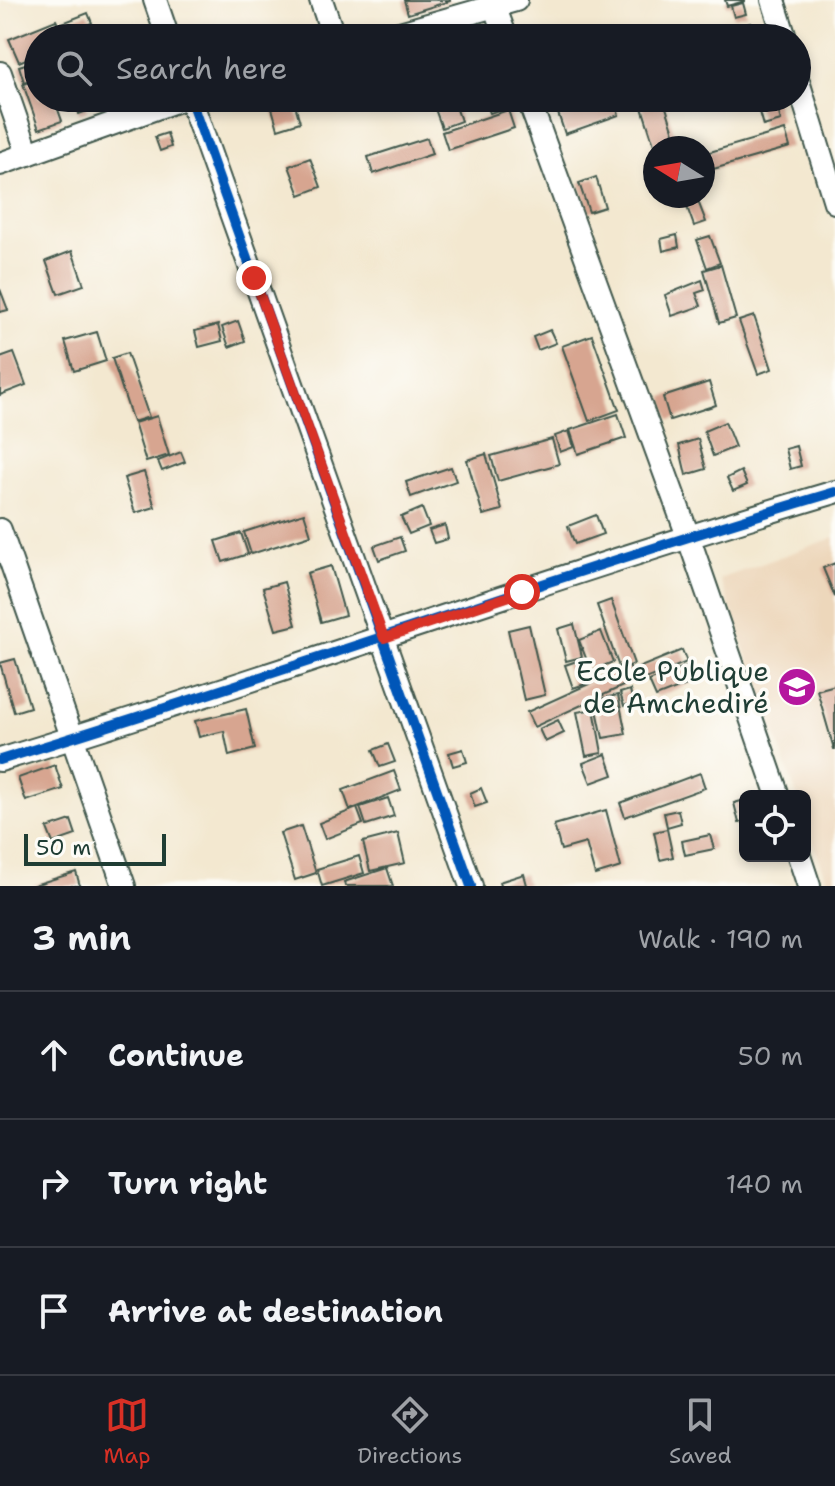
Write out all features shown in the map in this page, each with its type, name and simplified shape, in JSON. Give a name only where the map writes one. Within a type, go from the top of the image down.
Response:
[{"type":"street","points":[[155,0],[163,24]]},
{"type":"street","points":[[321,0],[329,24]]},
{"type":"street","points":[[426,24],[493,3],[516,0]]},
{"type":"street","points":[[773,0],[781,24]]},
{"type":"street","points":[[493,3],[501,24]]},
{"type":"street","points":[[0,73],[28,154]]},
{"type":"street","points":[[0,164],[147,112]]},
{"type":"street","points":[[192,112],[471,886]]},
{"type":"street","points":[[533,112],[688,536],[776,790]]},
{"type":"street","points":[[807,112],[835,202]]},
{"type":"street","points":[[0,760],[384,638],[688,536],[835,492]]},
{"type":"street","points":[[0,530],[124,886]]},
{"type":"street","points":[[801,862],[809,886]]},
{"type":"shaded area","name":"Ecole Publique de Amchediré","points":[[835,537],[835,886],[829,886],[811,836],[811,790],[795,790],[720,579]]},
{"type":"building","points":[[404,0],[450,0],[450,1],[408,14]]},
{"type":"building","points":[[725,0],[745,0],[745,1],[727,6]]},
{"type":"building","points":[[743,3],[746,14],[734,17],[731,6]]},
{"type":"building","points":[[88,13],[92,23],[89,24],[60,24]]},
{"type":"building","points":[[24,33],[24,60],[19,62],[9,39]]},
{"type":"building","points":[[24,64],[24,82],[19,66]]},
{"type":"building","points":[[33,112],[59,112],[62,121],[39,129]]},
{"type":"building","points":[[273,112],[297,112],[300,122],[278,129]]},
{"type":"building","points":[[436,112],[458,112],[461,121],[442,128]]},
{"type":"building","points":[[502,112],[509,112],[514,128],[448,150],[442,132]]},
{"type":"building","points":[[558,112],[618,112],[619,115],[565,134]]},
{"type":"building","points":[[643,112],[667,112],[675,136],[651,136]]},
{"type":"building","points":[[759,112],[779,112],[781,121],[763,126]]},
{"type":"building","points":[[785,130],[790,147],[715,169],[715,150]]},
{"type":"building","points":[[167,133],[171,147],[160,151],[155,137]]},
{"type":"building","points":[[427,138],[432,154],[373,174],[368,157]]},
{"type":"building","points":[[310,158],[321,187],[300,195],[289,166]]},
{"type":"building","points":[[596,177],[605,207],[589,212],[579,183]]},
{"type":"building","points":[[687,208],[701,208],[706,222],[694,226]]},
{"type":"building","points":[[677,235],[679,247],[663,251],[661,239]]},
{"type":"building","points":[[710,236],[720,263],[707,268],[697,240]]},
{"type":"building","points":[[72,251],[84,285],[58,294],[46,261]]},
{"type":"building","points":[[721,265],[736,318],[719,323],[704,270]]},
{"type":"building","points":[[702,280],[705,290],[696,293],[701,306],[672,316],[665,295]]},
{"type":"building","points":[[0,289],[8,310],[0,312]]},
{"type":"building","points":[[754,316],[772,369],[758,374],[739,321]]},
{"type":"building","points":[[238,321],[245,341],[229,347],[222,327]]},
{"type":"building","points":[[218,325],[222,341],[199,347],[195,331]]},
{"type":"building","points":[[550,330],[556,343],[538,350],[533,337]]},
{"type":"building","points":[[97,332],[106,361],[74,371],[65,341]]},
{"type":"building","points":[[592,335],[619,410],[589,421],[562,346]]},
{"type":"building","points":[[14,353],[26,385],[0,395],[0,358]]},
{"type":"building","points":[[127,353],[149,417],[133,422],[112,358]]},
{"type":"building","points":[[709,382],[716,405],[670,420],[663,397]]},
{"type":"building","points":[[618,414],[626,438],[578,454],[570,430]]},
{"type":"building","points":[[157,416],[169,455],[146,462],[134,423]]},
{"type":"building","points":[[725,422],[735,447],[713,456],[704,431]]},
{"type":"building","points":[[569,431],[574,447],[560,452],[555,436]]},
{"type":"building","points":[[552,439],[559,464],[498,481],[491,456]]},
{"type":"building","points":[[698,439],[706,469],[686,475],[679,445]]},
{"type":"building","points":[[796,446],[801,466],[790,469],[785,449]]},
{"type":"building","points":[[181,452],[185,462],[162,471],[158,461]]},
{"type":"building","points":[[486,454],[502,510],[483,515],[467,460]]},
{"type":"building","points":[[451,467],[456,481],[411,497],[406,482]]},
{"type":"building","points":[[741,471],[747,485],[733,491],[727,478]]},
{"type":"building","points":[[144,472],[155,507],[135,513],[124,478]]},
{"type":"building","points":[[422,508],[429,526],[409,534],[401,517]]},
{"type":"building","points":[[304,513],[311,535],[251,554],[244,532]]},
{"type":"building","points":[[596,515],[603,534],[575,544],[568,526]]},
{"type":"building","points":[[445,525],[448,539],[434,543],[429,530]]},
{"type":"building","points":[[241,533],[248,554],[223,562],[216,541]]},
{"type":"building","points":[[400,537],[405,551],[379,560],[374,546]]},
{"type":"building","points":[[835,563],[835,597],[823,568]]},
{"type":"building","points":[[331,566],[345,615],[321,622],[307,573]]},
{"type":"building","points":[[284,582],[296,625],[276,630],[263,588]]},
{"type":"building","points":[[611,600],[634,664],[629,666],[636,680],[534,727],[527,712],[620,670],[597,605]]},
{"type":"building","points":[[574,624],[582,657],[566,661],[558,629]]},
{"type":"building","points":[[529,625],[545,695],[524,700],[508,630]]},
{"type":"building","points":[[601,631],[613,662],[591,671],[579,640]]},
{"type":"building","points":[[682,650],[687,662],[643,680],[638,668]]},
{"type":"building","points":[[15,659],[30,707],[14,712],[0,663]]},
{"type":"building","points":[[583,659],[591,682],[573,688],[565,665]]},
{"type":"building","points":[[687,666],[694,682],[656,697],[649,681]]},
{"type":"building","points":[[835,685],[835,749],[834,749],[817,690]]},
{"type":"building","points":[[630,690],[633,703],[624,706],[620,693]]},
{"type":"building","points":[[618,695],[626,734],[603,738],[595,700]]},
{"type":"building","points":[[246,709],[255,749],[229,756],[224,731],[199,737],[195,721]]},
{"type":"building","points":[[594,709],[602,753],[586,756],[577,712]]},
{"type":"building","points":[[558,720],[564,733],[545,742],[539,729]]},
{"type":"building","points":[[388,744],[395,762],[380,767],[373,750]]},
{"type":"building","points":[[463,749],[467,762],[453,766],[449,753]]},
{"type":"building","points":[[606,754],[613,775],[591,783],[583,763]]},
{"type":"building","points":[[55,765],[63,789],[26,801],[18,778]]},
{"type":"building","points":[[394,771],[401,790],[350,810],[343,790]]},
{"type":"building","points":[[700,773],[705,788],[625,817],[620,803]]},
{"type":"building","points":[[481,788],[487,803],[475,807],[470,793]]},
{"type":"building","points":[[388,798],[394,816],[366,825],[360,807]]},
{"type":"building","points":[[739,802],[739,823],[734,803]]},
{"type":"building","points":[[357,808],[363,824],[325,839],[319,823]]},
{"type":"building","points":[[606,810],[621,867],[595,875],[586,843],[561,850],[554,825]]},
{"type":"building","points":[[678,810],[681,823],[667,827],[664,813]]},
{"type":"building","points":[[71,820],[76,835],[53,843],[47,828]]},
{"type":"building","points":[[301,826],[316,873],[295,880],[280,833]]},
{"type":"building","points":[[667,829],[673,857],[660,860],[654,832]]},
{"type":"building","points":[[398,833],[405,863],[370,871],[363,842]]},
{"type":"building","points":[[710,835],[714,849],[685,855],[682,841]]},
{"type":"building","points":[[359,856],[364,873],[322,886],[317,869]]},
{"type":"building","points":[[387,868],[393,886],[345,886],[344,882]]},
{"type":"building","points":[[76,872],[80,886],[34,886],[34,885]]},
{"type":"building","points":[[524,874],[527,885],[500,886],[499,882]]},
{"type":"cycle path","points":[[195,112],[471,886]]},
{"type":"cycle path","points":[[0,760],[835,492]]},
{"type":"place","name":"Ecole Publique de Amchediré","points":[[797,687]]},
{"type":"route","points":[[254,278],[384,638],[522,592]]}]
